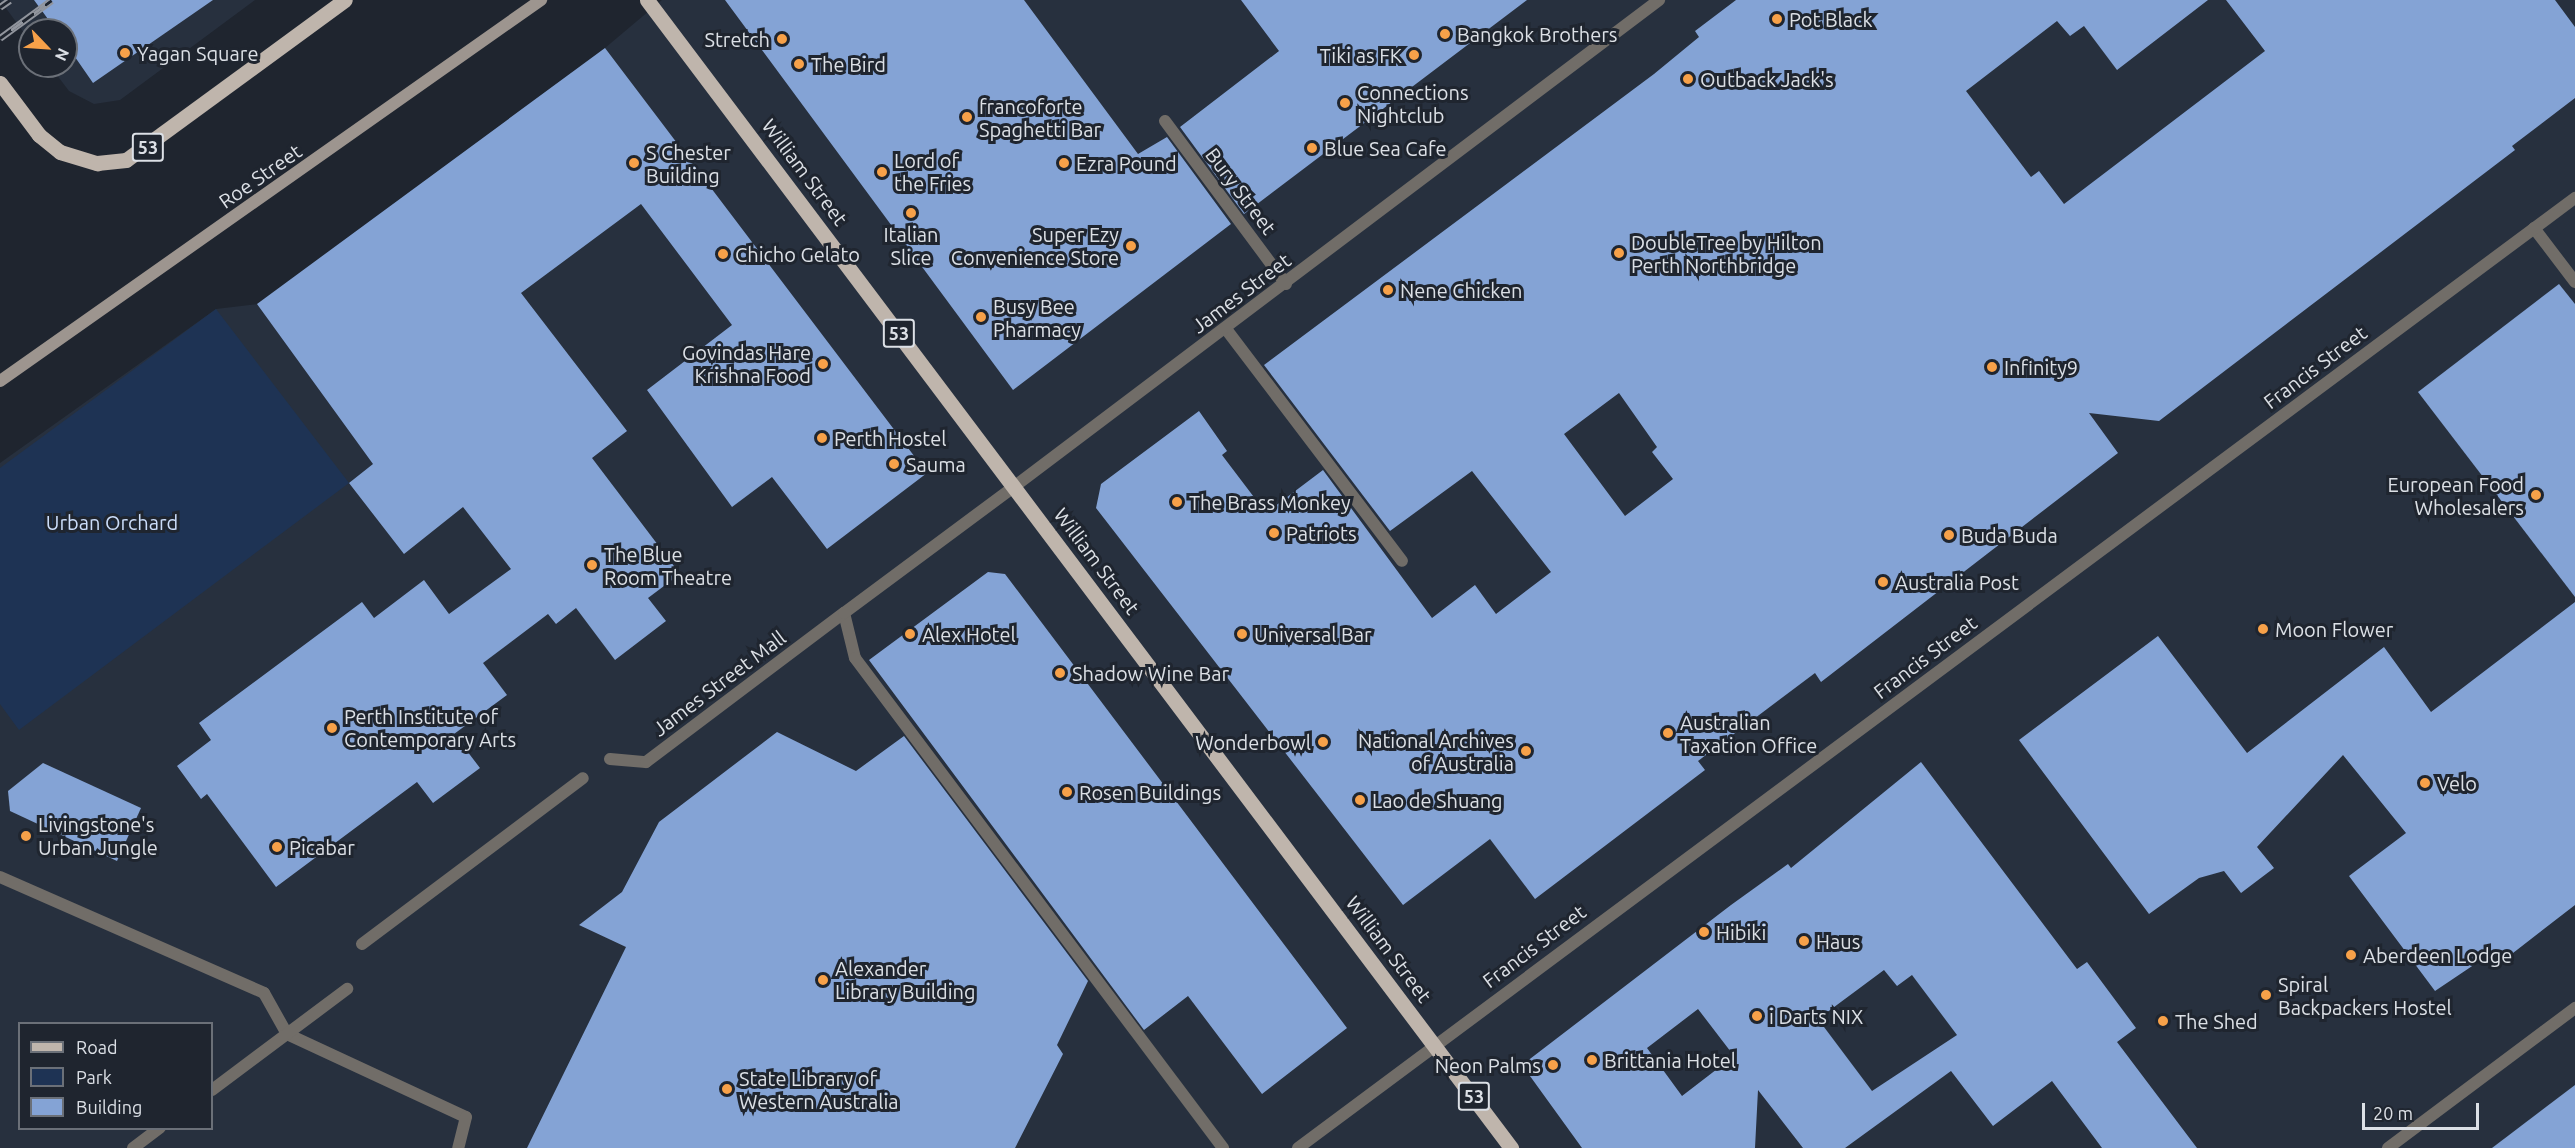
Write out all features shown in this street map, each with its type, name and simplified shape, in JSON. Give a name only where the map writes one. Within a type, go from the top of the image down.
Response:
[{"type":"main road","name":"53","points":[[0,83],[39,135],[60,152],[97,163],[126,160],[345,0]]},
{"type":"main road","name":"Roe Street","points":[[0,381],[541,0]]},
{"type":"main road","name":"William Street","points":[[647,0],[1511,1148]]},
{"type":"street","name":"James Street","points":[[844,613],[1286,284],[1659,0]]},
{"type":"street","name":"Bury Street","points":[[1165,121],[1286,284]]},
{"type":"street","name":"Francis Street","points":[[1298,1148],[2575,198]]},
{"type":"street","points":[[2534,228],[2575,282]]},
{"type":"street","points":[[1226,329],[1402,561]]},
{"type":"street","points":[[844,613],[855,658],[1223,1148]]},
{"type":"street","name":"James Street Mall","points":[[610,759],[646,762],[844,613]]},
{"type":"street","points":[[362,944],[583,778]]},
{"type":"street","points":[[0,877],[264,993],[287,1034],[466,1117],[458,1148]]},
{"type":"street","points":[[213,1089],[347,989]]},
{"type":"street","points":[[2388,1148],[2575,1008]]},
{"type":"street","points":[[133,1148],[157,1130]]},
{"type":"shaded area","name":"Yagan Square","points":[[0,0],[255,0],[120,100],[94,104],[69,91],[59,78],[78,78],[78,18],[18,18],[18,25]]},
{"type":"shaded area","points":[[662,0],[2575,0],[2575,1148],[0,1148],[0,463],[216,309],[258,304],[605,48]]},
{"type":"green space","name":"Urban Orchard","points":[[216,309],[349,483],[19,730],[0,704],[0,468]]},
{"type":"building","points":[[34,0],[213,0],[93,83],[78,61],[78,18],[47,18]]},
{"type":"building","points":[[725,0],[1024,0],[1138,154],[1167,137],[1231,224],[1013,390]]},
{"type":"building","points":[[1241,0],[1527,0],[1244,214],[1180,127],[1279,51]]},
{"type":"building","points":[[1736,0],[2208,0],[2117,70],[2084,26],[2070,36],[2057,21],[1966,91],[2031,177],[2039,171],[2064,204],[2265,51],[2226,0],[2555,0],[2575,27],[2575,98],[2512,146],[2515,150],[2159,421],[2089,413],[2118,453],[1821,682],[1815,673],[1698,761],[1705,770],[1535,899],[1490,839],[1403,905],[1096,508],[1101,484],[1199,411],[1227,451],[1222,455],[1266,513],[1323,470],[1432,618],[1475,585],[1496,614],[1551,572],[1472,471],[1390,531],[1264,365],[1654,74],[1699,37],[1695,31]],"holes":[[[1619,393],[1657,447],[1652,452],[1673,479],[1625,516],[1564,434]]]},
{"type":"building","points":[[605,48],[927,473],[827,549],[772,477],[732,507],[647,390],[732,325],[641,204],[521,293],[627,431],[592,458],[680,574],[648,598],[666,621],[615,660],[576,608],[556,624],[548,614],[483,663],[507,695],[454,734],[480,768],[433,803],[417,782],[276,887],[207,794],[201,799],[177,766],[211,740],[199,723],[362,602],[374,618],[424,580],[449,614],[511,569],[463,507],[404,554],[349,483],[373,464],[257,304]]},
{"type":"building","name":"European Food Wholesalers","points":[[2559,284],[2575,304],[2575,597],[2418,392]]},
{"type":"building","points":[[988,572],[1005,574],[1347,1028],[1262,1094],[1188,996],[1144,1030],[869,660]]},
{"type":"building","points":[[2575,602],[2575,905],[2504,960],[2496,950],[2435,991],[2349,876],[2406,833],[2343,755],[2257,847],[2274,868],[2241,893],[2224,871],[2199,878],[2149,914],[2019,740],[2158,636],[2247,753],[2384,647],[2431,712]]},
{"type":"building","name":"Alexander Library Building","points":[[777,732],[856,771],[904,736],[1088,981],[1057,1045],[1063,1054],[1015,1148],[527,1148],[626,947],[579,925],[622,892],[659,822]]},
{"type":"building","points":[[1921,762],[2077,969],[2087,962],[2136,1028],[2117,1042],[2197,1148],[2102,1148],[2052,1081],[1993,1126],[1951,1071],[1845,1148],[1803,1148],[1758,1090],[1755,1148],[1582,1148],[1522,1065],[1731,905],[1788,864],[1791,868]],"holes":[[[1884,970],[1897,986],[1912,975],[1957,1035],[1872,1091],[1818,1019]],[[1698,1009],[1734,1056],[1682,1096],[1647,1048]]]},
{"type":"building","points":[[43,763],[141,808],[117,861],[10,811],[8,791]]},
{"type":"building","points":[[2575,1085],[2575,1148],[2492,1148]]},
{"type":"railway","points":[[0,7],[10,0]]},
{"type":"railway","points":[[0,38],[52,0]]},
{"type":"place","name":"Pot Black","points":[[1777,19]]},
{"type":"place","name":"Bangkok Brothers","points":[[1445,34]]},
{"type":"place","name":"Stretch","points":[[782,39]]},
{"type":"place","name":"Yagan Square","points":[[125,53]]},
{"type":"place","name":"Tiki as FK","points":[[1414,55]]},
{"type":"place","name":"The Bird","points":[[799,64]]},
{"type":"place","name":"Outback Jack's","points":[[1688,79]]},
{"type":"place","name":"Connections Nightclub","points":[[1345,103]]},
{"type":"place","name":"francoforte Spaghetti Bar","points":[[967,117]]},
{"type":"place","name":"Blue Sea Cafe","points":[[1312,148]]},
{"type":"place","name":"S Chester Building","points":[[634,163]]},
{"type":"place","name":"Ezra Pound","points":[[1064,163]]},
{"type":"place","name":"Lord of the Fries","points":[[882,172]]},
{"type":"place","name":"Italian Slice","points":[[911,213]]},
{"type":"place","name":"Super Ezy Convenience Store","points":[[1131,246]]},
{"type":"place","name":"DoubleTree by Hilton Perth Northbridge","points":[[1619,253]]},
{"type":"place","name":"Chicho Gelato","points":[[723,254]]},
{"type":"place","name":"Nene Chicken","points":[[1388,290]]},
{"type":"place","name":"Busy Bee Pharmacy","points":[[981,317]]},
{"type":"place","name":"Govindas Hare Krishna Food","points":[[823,364]]},
{"type":"place","name":"Infinity9","points":[[1992,367]]},
{"type":"place","name":"Perth Hostel","points":[[822,438]]},
{"type":"place","name":"Sauma","points":[[894,464]]},
{"type":"place","name":"European Food Wholesalers","points":[[2536,495]]},
{"type":"place","name":"The Brass Monkey","points":[[1177,502]]},
{"type":"place","name":"Patriots","points":[[1274,533]]},
{"type":"place","name":"Buda Buda","points":[[1949,535]]},
{"type":"place","name":"The Blue Room Theatre","points":[[592,565]]},
{"type":"place","name":"Australia Post","points":[[1883,582]]},
{"type":"place","name":"Moon Flower","points":[[2263,629]]},
{"type":"place","name":"Alex Hotel","points":[[910,634]]},
{"type":"place","name":"Universal Bar","points":[[1242,634]]},
{"type":"place","name":"Shadow Wine Bar","points":[[1060,673]]},
{"type":"place","name":"Perth Institute of Contemporary Arts","points":[[332,728]]},
{"type":"place","name":"Australian Taxation Office","points":[[1668,733]]},
{"type":"place","name":"Wonderbowl","points":[[1323,742]]},
{"type":"place","name":"National Archives of Australia","points":[[1526,751]]},
{"type":"place","name":"Velo","points":[[2425,783]]},
{"type":"place","name":"Rosen Buildings","points":[[1067,792]]},
{"type":"place","name":"Lao de Shuang","points":[[1360,800]]},
{"type":"place","name":"Livingstone's Urban Jungle","points":[[26,836]]},
{"type":"place","name":"Picabar","points":[[277,847]]},
{"type":"place","name":"Hibiki","points":[[1704,932]]},
{"type":"place","name":"Haus","points":[[1804,941]]},
{"type":"place","name":"Aberdeen Lodge","points":[[2351,955]]},
{"type":"place","name":"Alexander Library Building","points":[[823,980]]},
{"type":"place","name":"Spiral Backpackers Hostel","points":[[2266,995]]},
{"type":"place","name":"i Darts NIX","points":[[1757,1016]]},
{"type":"place","name":"The Shed","points":[[2163,1021]]},
{"type":"place","name":"Brittania Hotel","points":[[1592,1060]]},
{"type":"place","name":"Neon Palms","points":[[1553,1065]]},
{"type":"place","name":"State Library of Western Australia","points":[[727,1089]]}]
